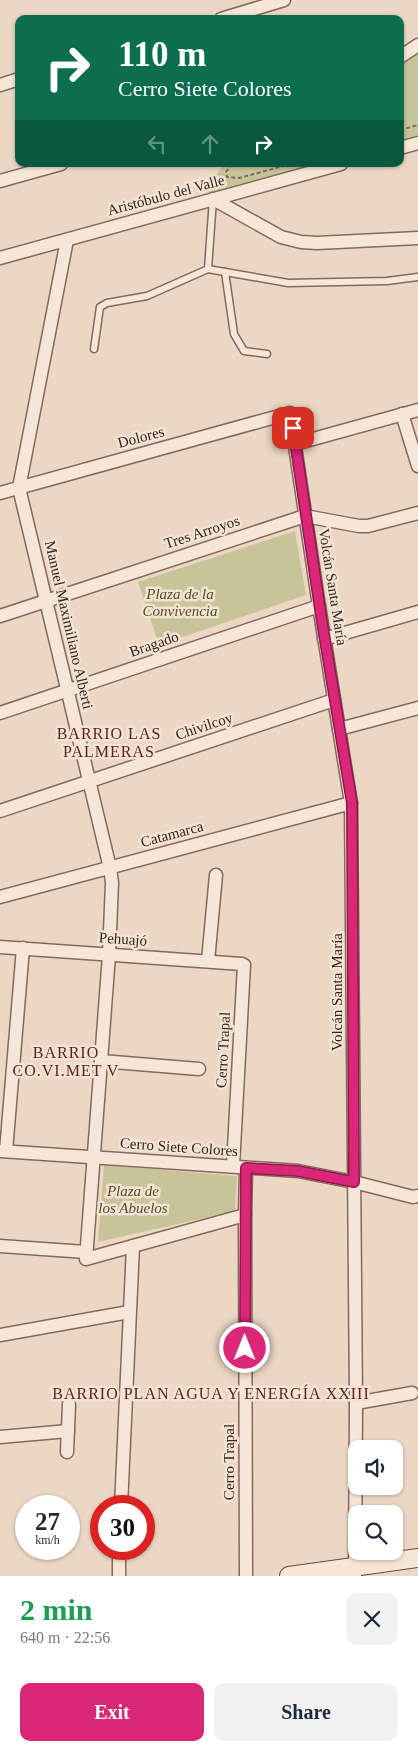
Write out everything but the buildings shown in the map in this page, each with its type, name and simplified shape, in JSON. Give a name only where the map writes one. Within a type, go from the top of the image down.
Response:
[{"type":"main road","points":[[289,1576],[355,1571],[418,1558]]},
{"type":"street","points":[[234,15],[284,0]]},
{"type":"street","points":[[404,54],[418,45]]},
{"type":"street","points":[[0,85],[15,80]]},
{"type":"street","points":[[404,147],[418,143]]},
{"type":"street","points":[[0,182],[51,167]]},
{"type":"street","name":"Aristóbulo del Valle","points":[[0,258],[330,167]]},
{"type":"street","points":[[214,199],[281,237],[301,242],[317,243],[418,238]]},
{"type":"street","name":"Manuel Maximiliano Alberti","points":[[67,240],[19,488],[112,882],[110,954],[86,1255]]},
{"type":"street","points":[[295,444],[418,410]]},
{"type":"street","name":"Dolores","points":[[0,493],[290,413]]},
{"type":"street","name":"Volcán Santa María","points":[[290,413],[324,639],[352,803],[356,1403],[355,1571]]},
{"type":"street","points":[[402,414],[418,466]]},
{"type":"street","name":"Tres Arroyos","points":[[0,616],[305,516],[368,526],[418,512]]},
{"type":"street","name":"Bragado","points":[[0,713],[319,606]]},
{"type":"street","points":[[324,639],[418,612]]},
{"type":"street","name":"Chivilcoy","points":[[0,811],[334,700]]},
{"type":"street","points":[[339,729],[418,708]]},
{"type":"street","name":"Catamarca","points":[[0,897],[352,803]]},
{"type":"street","points":[[208,962],[216,875]]},
{"type":"street","name":"Pehuajó","points":[[0,947],[244,965]]},
{"type":"street","points":[[3,1151],[23,948]]},
{"type":"street","name":"Cerro Trapal","points":[[233,1166],[244,965]]},
{"type":"street","points":[[101,1061],[199,1069]]},
{"type":"street","name":"Cerro Siete Colores","points":[[3,1151],[298,1171],[418,1196]]},
{"type":"street","name":"Cerro Trapal","points":[[246,1168],[246,1576]]},
{"type":"street","points":[[0,1246],[86,1255],[133,1246],[245,1216]]},
{"type":"street","points":[[121,1495],[133,1246]]},
{"type":"street","points":[[0,1335],[129,1312]]},
{"type":"street","points":[[356,1403],[412,1393]]},
{"type":"street","points":[[67,1452],[69,1404]]},
{"type":"street","points":[[0,1438],[68,1431]]},
{"type":"street","points":[[119,1560],[119,1576]]},
{"type":"lane","points":[[208,269],[214,199]]},
{"type":"lane","points":[[94,350],[100,307],[107,303],[147,296],[208,269],[288,283],[387,281],[418,277]]},
{"type":"lane","points":[[225,272],[234,334],[244,351],[266,354]]},
{"type":"path","points":[[404,129],[418,125]]},
{"type":"path","points":[[230,167],[226,172],[227,177],[231,179],[280,167]]},
{"type":"green space","points":[[418,53],[418,135],[404,139],[404,62]]},
{"type":"green space","points":[[222,167],[304,167],[211,192],[202,191]]},
{"type":"green space","name":"Plaza de la Convivencia","points":[[295,531],[306,595],[159,645],[138,582]]},
{"type":"green space","name":"Plaza de los Abuelos","points":[[104,1165],[237,1176],[235,1211],[98,1242]]},
{"type":"district","name":"BARRIO LAS PALMERAS","points":[[109,742]]},
{"type":"district","name":"BARRIO CO.VI.MET V","points":[[66,1061]]},
{"type":"district","name":"BARRIO PLAN AGUA Y ENERGÍA XXIII","points":[[211,1393]]},
{"type":"route","points":[[245,1348],[246,1168],[298,1171],[354,1182],[352,803],[305,516],[293,428]]}]
